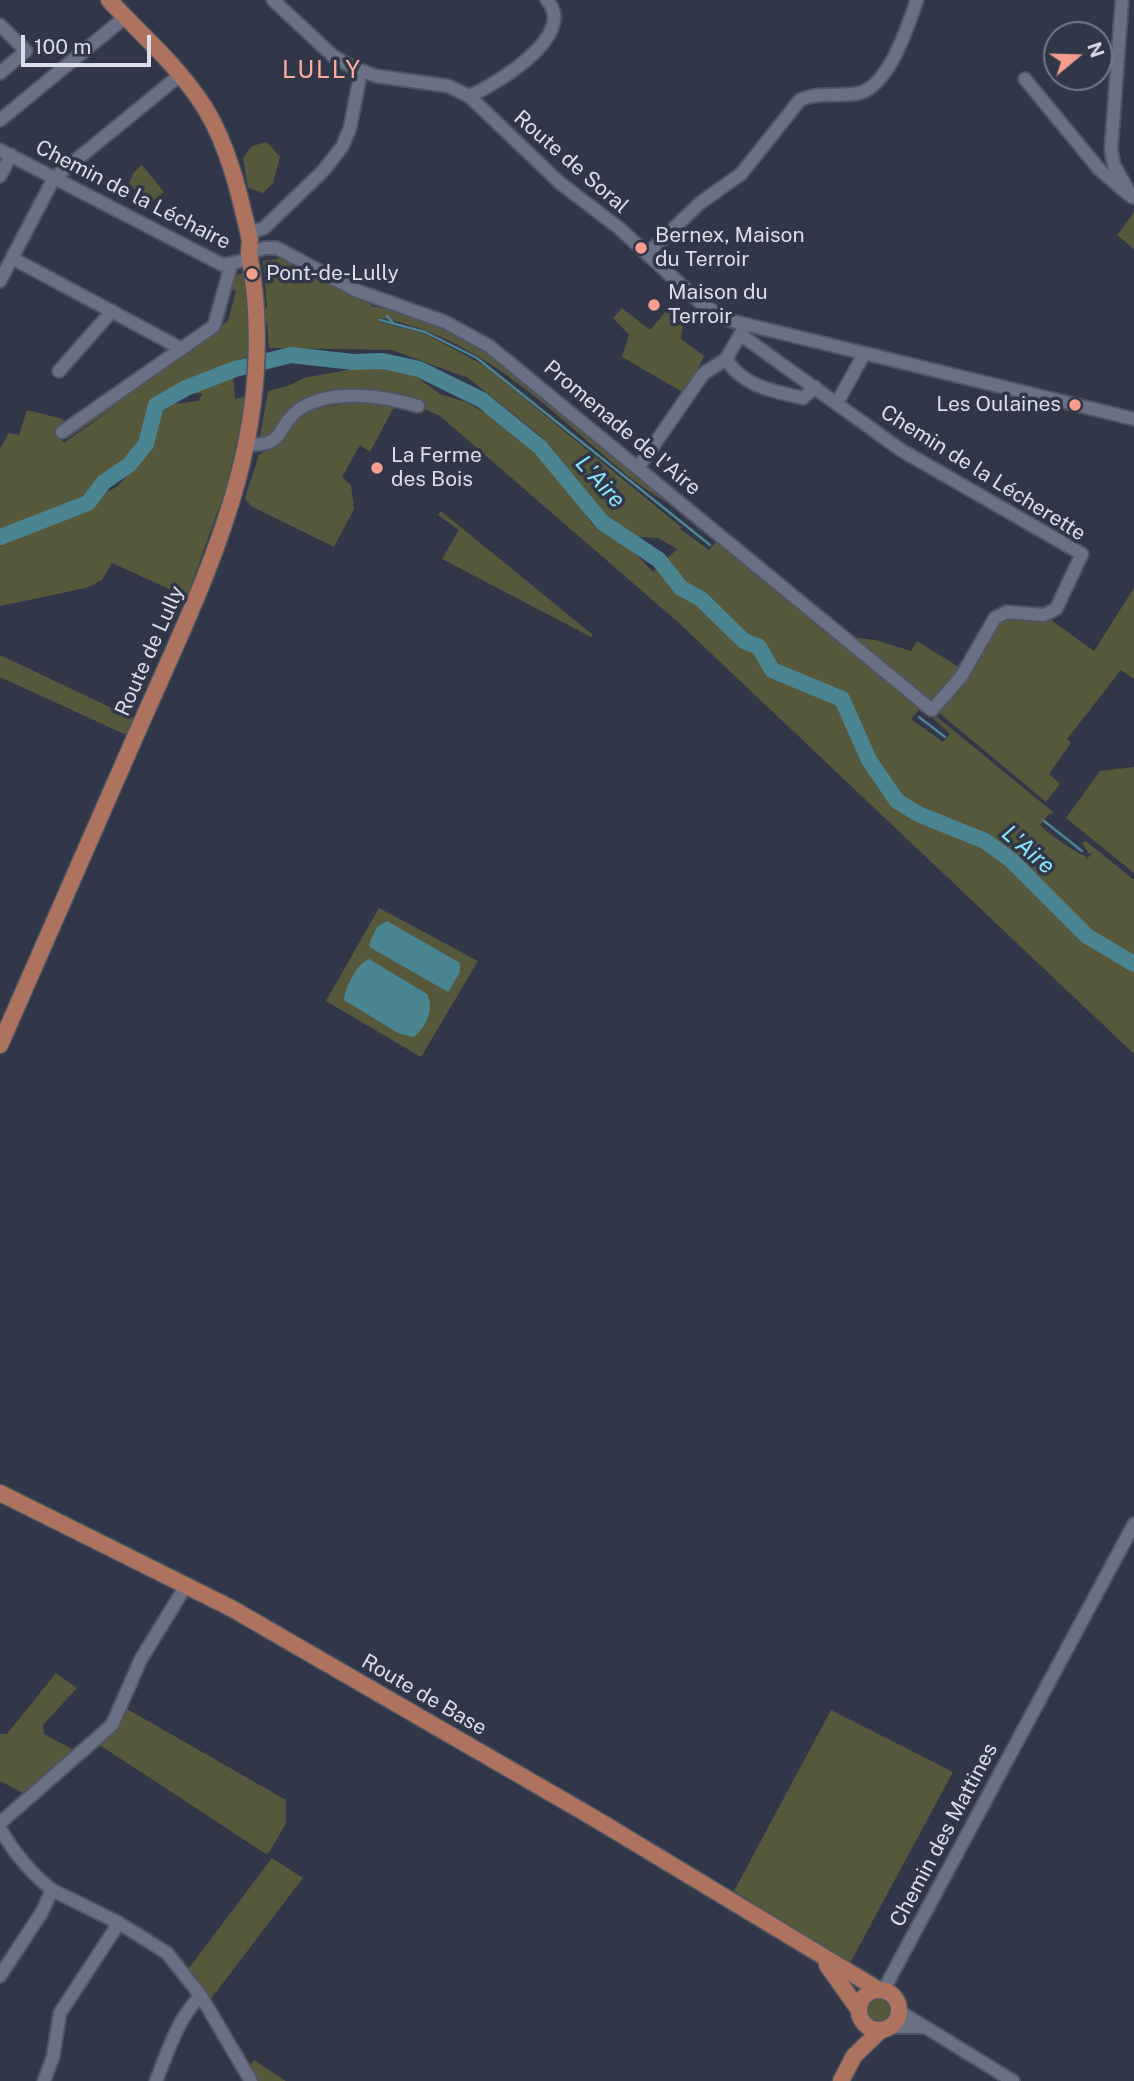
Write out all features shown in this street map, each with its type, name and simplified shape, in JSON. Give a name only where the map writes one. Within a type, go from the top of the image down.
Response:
[{"type":"main road","name":"Route de Lully","points":[[0,1045],[201,584],[233,494],[252,423],[259,348],[254,285],[249,256],[242,242],[212,141],[198,112],[174,80],[98,0]]},
{"type":"main road","name":"Route de Lully","points":[[109,0],[175,68],[205,108],[223,145],[247,225],[251,244],[249,256]]},
{"type":"main road","name":"Route de Base","points":[[0,1493],[187,1584],[594,1818],[881,1990]]},
{"type":"main road","name":"Route de Base","points":[[816,1953],[843,1984],[860,2014]]},
{"type":"main road","points":[[841,2081],[854,2056],[860,2014],[866,1995],[881,1990],[894,1997],[899,2011],[895,2021],[854,2056]]},
{"type":"main road","points":[[860,2014],[870,2028],[885,2029]]},
{"type":"street","name":"Route de Soral","points":[[273,0],[333,56],[360,71],[448,86],[469,96],[552,176],[648,254],[709,309],[743,330],[864,354],[1134,419]]},
{"type":"street","points":[[469,96],[486,89],[535,54],[543,44],[555,13],[547,0]]},
{"type":"street","points":[[648,254],[700,203],[741,174],[800,100],[815,95],[857,94],[880,80],[908,27],[917,0]]},
{"type":"street","points":[[1122,0],[1111,151],[1114,165],[1133,198]]},
{"type":"street","points":[[0,120],[118,23]]},
{"type":"street","points":[[0,25],[26,51],[0,73]]},
{"type":"street","points":[[247,225],[255,231],[264,228],[336,156],[350,128],[360,71]]},
{"type":"street","points":[[1025,79],[1100,169],[1133,198]]},
{"type":"street","points":[[0,281],[54,178],[174,80]]},
{"type":"street","points":[[485,112],[486,89]]},
{"type":"street","points":[[0,176],[5,153]]},
{"type":"street","name":"Chemin de la Léchaire","points":[[5,153],[223,265],[230,265],[249,256]]},
{"type":"street","name":"Promenade de l'Aire","points":[[249,256],[267,247],[277,248],[355,290],[466,332],[524,372],[932,710]]},
{"type":"street","points":[[12,258],[182,349]]},
{"type":"street","points":[[62,432],[216,324],[230,265]]},
{"type":"street","points":[[59,371],[112,311]]},
{"type":"street","points":[[638,468],[703,374],[726,359],[743,330]]},
{"type":"street","name":"Chemin de la Lécherette","points":[[743,330],[901,450],[1082,554],[1056,609],[1044,615],[1007,612],[995,618],[961,677],[932,710]]},
{"type":"street","points":[[837,403],[864,354]]},
{"type":"street","points":[[726,359],[732,369],[762,389],[803,398],[815,387]]},
{"type":"street","points":[[247,444],[275,441],[297,411],[322,400],[362,396],[418,406]]},
{"type":"street","name":"Chemin des Mattines","points":[[881,1990],[1134,1524]]},
{"type":"street","points":[[187,1584],[141,1659],[112,1725],[0,1826],[29,1868],[51,1890],[119,1923],[167,1953],[201,1996],[251,2081]]},
{"type":"street","points":[[0,1976],[42,1912],[51,1890]]},
{"type":"street","points":[[44,2081],[53,2057],[60,2012],[119,1923]]},
{"type":"street","points":[[156,2081],[194,2001],[201,1996]]},
{"type":"street","points":[[899,2011],[1013,2081]]},
{"type":"street","points":[[885,2029],[923,2026]]},
{"type":"shaded area","points":[[267,142],[280,157],[273,183],[263,193],[248,188],[243,158],[252,146]]},
{"type":"shaded area","points":[[142,165],[164,192],[148,205],[129,183],[134,172]]},
{"type":"shaded area","points":[[1134,212],[1134,249],[1117,235]]},
{"type":"shaded area","points":[[273,250],[372,302],[371,306],[422,316],[483,346],[692,514],[689,518],[639,484],[545,405],[484,360],[452,342],[417,328],[380,318],[379,322],[426,334],[485,366],[681,527],[680,529],[709,550],[716,542],[708,532],[921,708],[911,719],[943,742],[950,734],[932,717],[936,716],[1054,813],[1049,814],[1040,825],[1051,834],[1087,857],[1085,861],[1093,852],[1089,854],[1082,843],[1086,841],[1134,880],[1134,1054],[679,623],[440,416],[418,406],[317,398],[275,432],[260,437],[268,391],[304,378],[347,370],[377,368],[414,375],[440,394],[466,402],[487,414],[543,459],[594,526],[636,554],[653,572],[677,549],[658,538],[637,537],[605,514],[543,438],[468,378],[392,350],[269,348],[267,322],[251,330],[251,355],[198,376],[149,402],[149,418],[143,441],[130,457],[84,499],[0,530],[0,448],[9,433],[19,435],[27,410],[63,419],[65,426],[58,435],[64,443],[123,401],[67,439],[64,437],[77,425],[228,321],[236,291],[231,289],[235,275],[244,273],[250,313],[267,308],[263,261],[279,259]]},
{"type":"shaded area","points":[[622,308],[650,330],[668,309],[683,323],[681,339],[704,356],[686,394],[622,357],[629,335],[613,318]]},
{"type":"shaded area","points":[[229,375],[233,377],[235,399],[248,396],[226,488],[187,597],[112,563],[102,580],[86,588],[0,606],[0,546],[32,527],[90,508],[103,494],[118,486],[142,458],[162,411],[174,404],[199,401],[202,393],[193,393],[194,388]]},
{"type":"shaded area","points":[[361,401],[395,405],[370,452],[360,445],[342,477],[351,485],[354,509],[334,547],[251,506],[245,498],[259,455],[281,442],[294,421],[308,410]]},
{"type":"shaded area","points":[[441,511],[593,635],[591,637],[442,559],[459,530],[438,515]]},
{"type":"shaded area","points":[[1134,588],[1134,679],[1121,670],[1067,739],[1071,743],[1049,774],[1060,784],[1046,802],[848,637],[876,640],[911,651],[917,641],[967,672],[1001,617],[1047,617],[1094,651]]},
{"type":"shaded area","points":[[0,655],[135,719],[129,732],[124,734],[0,677]]},
{"type":"shaded area","points":[[1134,767],[1134,873],[1066,818],[1100,771]]},
{"type":"shaded area","points":[[379,908],[478,961],[421,1057],[326,1001]]},
{"type":"shaded area","points":[[387,921],[460,963],[460,972],[448,992],[371,948],[369,944],[377,927]]},
{"type":"shaded area","points":[[369,959],[427,994],[430,1012],[414,1037],[398,1033],[344,1000],[352,976],[360,965]]},
{"type":"shaded area","points":[[56,1673],[77,1688],[43,1725],[44,1734],[74,1750],[23,1793],[0,1781],[0,1734],[7,1734]]},
{"type":"shaded area","points":[[127,1709],[286,1800],[286,1823],[270,1851],[266,1854],[98,1744],[116,1727]]},
{"type":"shaded area","points":[[831,1710],[953,1772],[850,1963],[734,1891]]},
{"type":"shaded area","points":[[272,1858],[303,1878],[210,2000],[189,1968]]},
{"type":"shaded area","points":[[879,1995],[889,1999],[893,2009],[889,2019],[879,2023],[869,2019],[865,2009],[869,1999]]},
{"type":"shaded area","points":[[254,2060],[286,2081],[256,2081],[249,2067]]},
{"type":"waterway","points":[[387,316],[394,324]]},
{"type":"waterway","points":[[380,320],[425,332],[477,358],[710,545]]},
{"type":"waterway","name":"L'Aire","points":[[0,537],[88,503],[104,482],[129,465],[146,444],[156,405],[186,388],[235,369],[291,355],[353,362],[383,361],[419,369],[482,400],[540,447],[602,522],[659,560],[681,588],[701,599],[744,641],[759,647],[772,670],[842,699],[869,760],[897,801],[918,814],[985,841],[1011,860],[1087,936],[1134,964]]},
{"type":"waterway","points":[[919,717],[945,737]]},
{"type":"waterway","points":[[1044,821],[1082,851]]},
{"type":"place","name":"Bernex, Maison du Terroir","points":[[641,248]]},
{"type":"place","name":"Pont-de-Lully","points":[[252,274]]},
{"type":"place","name":"Maison du Terroir","points":[[654,305]]},
{"type":"place","name":"Les Oulaines","points":[[1075,405]]},
{"type":"place","name":"La Ferme des Bois","points":[[377,468]]},
{"type":"district","name":"LULLY","points":[[322,71]]}]
